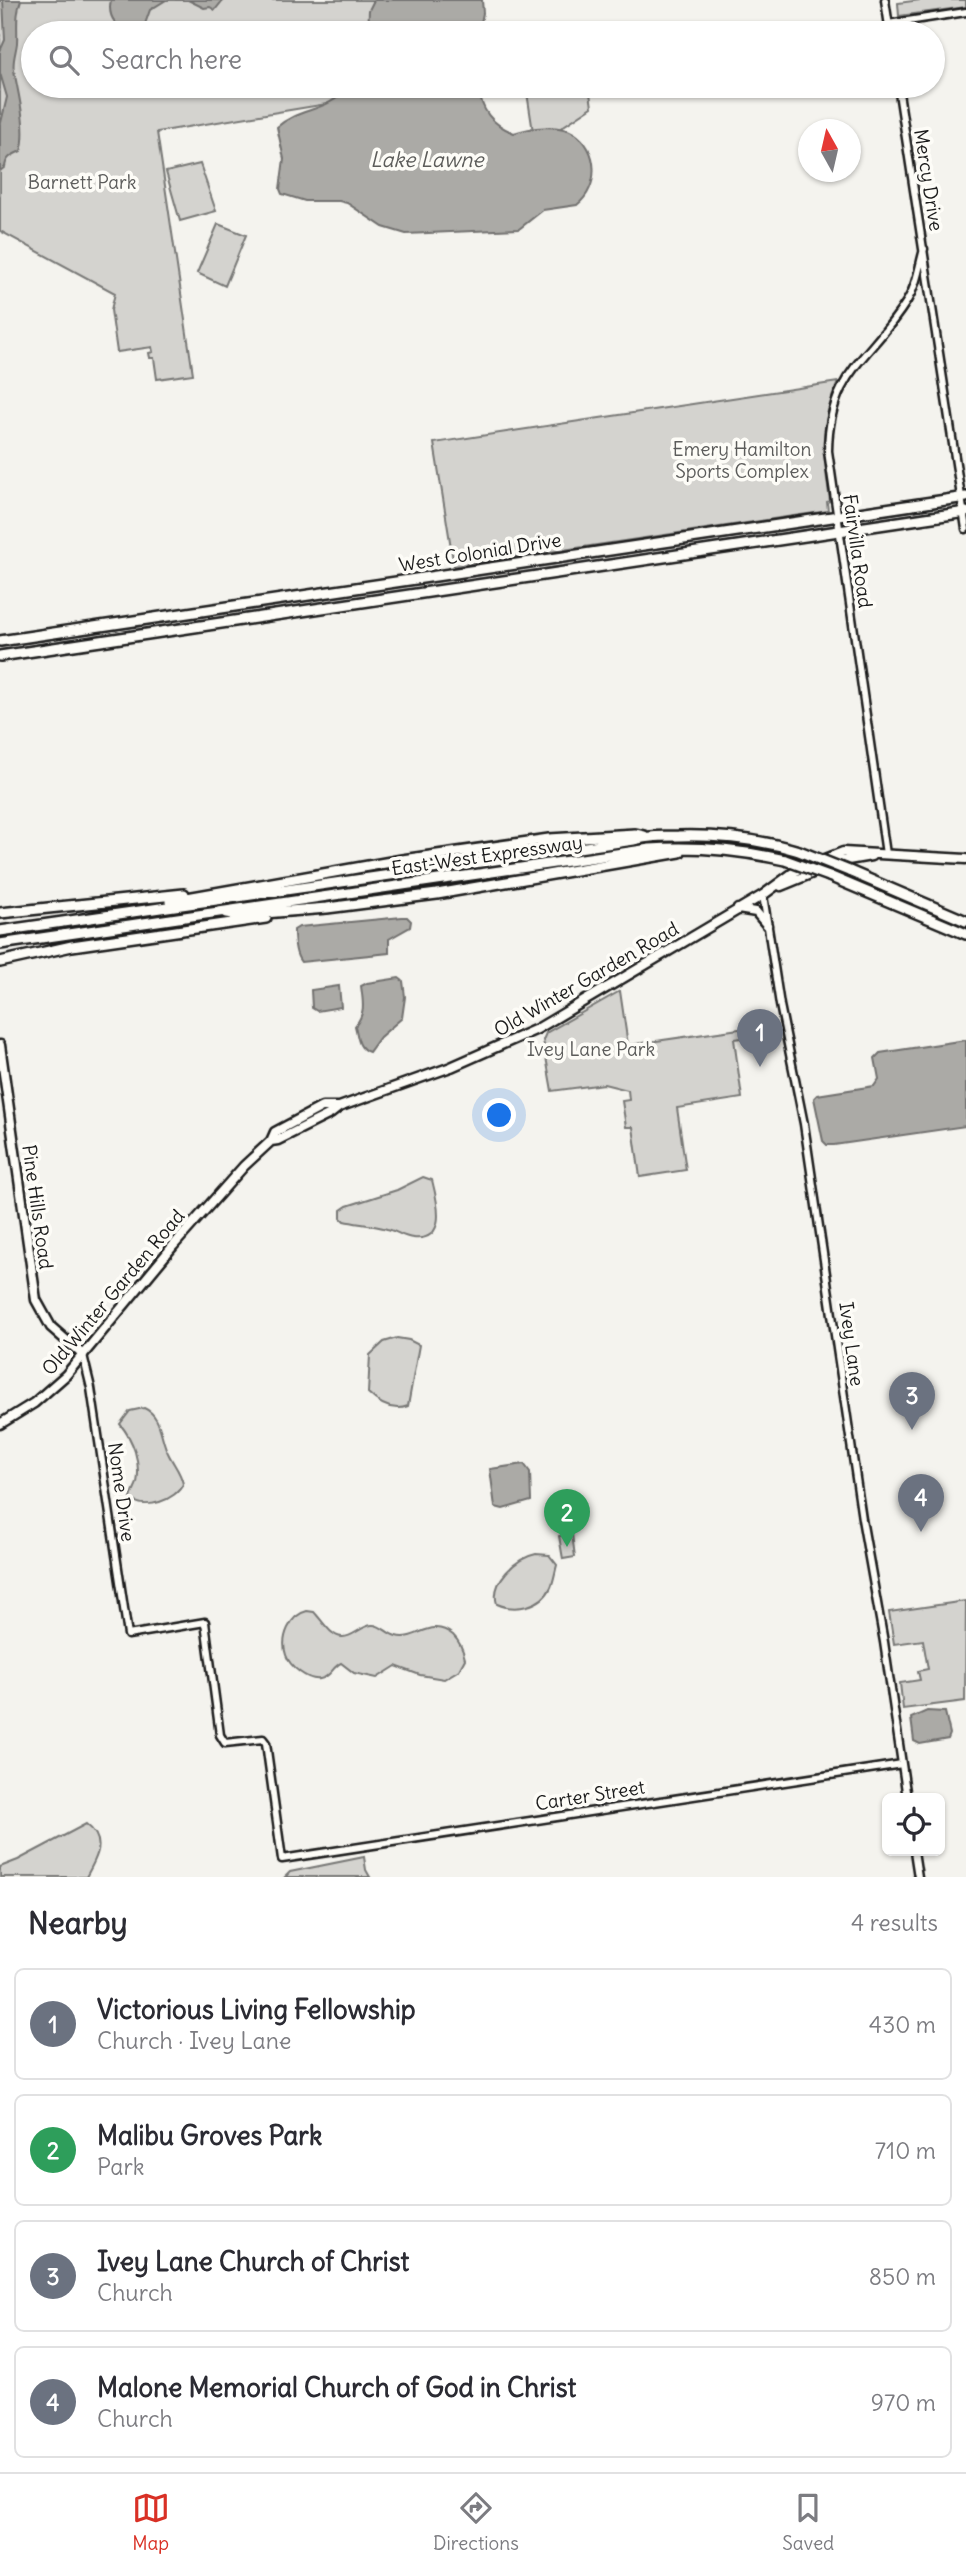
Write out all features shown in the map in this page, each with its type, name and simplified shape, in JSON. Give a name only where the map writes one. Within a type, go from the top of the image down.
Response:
[{"type":"highway","name":"West Colonial Drive","points":[[0,641],[964,497]]},
{"type":"highway","name":"West Colonial Drive","points":[[0,656],[965,512]]},
{"type":"highway","points":[[564,557],[566,572]]},
{"type":"highway","points":[[350,604],[349,598],[353,593],[376,589],[381,585]]},
{"type":"highway","points":[[315,609],[321,604],[336,600],[339,592]]},
{"type":"highway","points":[[231,622],[232,612],[260,607],[264,602]]},
{"type":"highway","points":[[123,638],[124,629],[146,624],[153,619]]},
{"type":"highway","points":[[80,644],[87,639],[115,632],[116,624]]},
{"type":"highway","points":[[133,911],[196,895],[402,860],[549,839],[635,834],[645,836]]},
{"type":"highway","name":"East-West Expressway","points":[[2,931],[634,840],[645,836],[717,835],[799,851],[966,921]]},
{"type":"highway","points":[[221,913],[239,915],[292,911],[437,894],[692,848]]},
{"type":"highway","name":"East-West Expressway","points":[[3,943],[627,852],[692,848],[732,850],[785,860],[966,934]]},
{"type":"highway","points":[[0,913],[180,893],[196,895]]},
{"type":"highway","points":[[0,962],[72,946],[265,918],[292,911]]},
{"type":"main road","name":"Old Winter Garden Road","points":[[274,1141],[275,1132],[304,1114],[322,1107],[336,1107],[452,1067],[537,1029],[763,895],[842,861],[886,854],[966,859]]},
{"type":"main road","points":[[738,909],[756,912],[767,925]]},
{"type":"main road","name":"Pine Hills Road","points":[[0,1045],[36,1300],[51,1327],[83,1355]]},
{"type":"main road","name":"Old Winter Garden Road","points":[[0,1424],[46,1394],[69,1372],[213,1199],[274,1141],[330,1114],[336,1107]]},
{"type":"street","points":[[885,0],[888,21]]},
{"type":"street","points":[[908,21],[966,12]]},
{"type":"street","name":"Mercy Drive","points":[[900,98],[964,497],[966,529]]},
{"type":"street","name":"Fairvilla Road","points":[[886,854],[828,452],[828,432],[840,389],[854,366],[909,299],[918,277],[924,249]]},
{"type":"street","points":[[918,277],[928,273]]},
{"type":"street","name":"Ivey Lane","points":[[763,895],[779,1005],[804,1124],[862,1519],[884,1642],[906,1793]]},
{"type":"street","name":"Nome Drive","points":[[83,1355],[91,1388],[128,1635],[205,1622],[220,1735],[225,1743],[263,1739],[268,1749],[282,1859]]},
{"type":"street","name":"Carter Street","points":[[282,1859],[902,1764]]},
{"type":"street","points":[[916,1856],[918,1877]]},
{"type":"green space","name":"Barnett Park","points":[[0,0],[424,0],[427,21],[21,21],[21,98],[363,98],[157,132],[193,374],[157,379],[154,358],[150,358],[149,353],[153,352],[152,347],[117,352],[111,310],[115,293],[0,231]]},
{"type":"green space","points":[[966,0],[966,7],[899,16],[898,3]]},
{"type":"green space","points":[[528,98],[591,98],[592,107],[535,145]]},
{"type":"green space","points":[[200,164],[216,211],[180,221],[166,172]]},
{"type":"green space","points":[[218,224],[246,235],[225,286],[197,273]]},
{"type":"green space","name":"Emery Hamilton Sports Complex","points":[[838,382],[825,427],[824,454],[830,501],[827,502],[828,511],[454,566],[434,443]]},
{"type":"green space","name":"Ivey Lane Park","points":[[620,991],[628,1045],[774,1024],[776,1033],[734,1039],[742,1098],[677,1108],[686,1170],[640,1177],[633,1127],[626,1127],[622,1101],[629,1100],[628,1090],[604,1084],[552,1091],[543,1040],[546,1033]]},
{"type":"green space","points":[[423,1177],[432,1180],[438,1208],[436,1227],[424,1237],[413,1238],[341,1218],[341,1210],[347,1206],[397,1190]]},
{"type":"green space","points":[[397,1338],[419,1345],[408,1406],[402,1408],[382,1404],[368,1393],[370,1355],[384,1342]]},
{"type":"green space","points":[[144,1408],[154,1416],[183,1484],[174,1495],[152,1504],[131,1499],[137,1483],[137,1459],[129,1437],[120,1424],[130,1411]]},
{"type":"green space","points":[[572,1534],[575,1557],[563,1559],[559,1536]]},
{"type":"green space","points":[[536,1554],[549,1555],[557,1565],[547,1594],[527,1606],[512,1608],[497,1604],[497,1587],[506,1572],[520,1560]]},
{"type":"green space","points":[[966,1601],[965,1701],[903,1709],[900,1683],[920,1680],[918,1671],[928,1669],[923,1640],[894,1644],[889,1612]]},
{"type":"green space","points":[[307,1611],[314,1612],[330,1631],[342,1637],[372,1625],[404,1637],[430,1629],[445,1630],[458,1640],[465,1659],[459,1670],[444,1679],[420,1675],[396,1666],[377,1678],[354,1673],[341,1663],[324,1678],[310,1678],[291,1664],[284,1648],[291,1622]]},
{"type":"green space","points":[[86,1824],[97,1836],[98,1849],[86,1877],[0,1877],[0,1867]]},
{"type":"green space","points":[[364,1857],[370,1877],[285,1877],[290,1872]]},
{"type":"water","points":[[3,0],[21,0],[17,16],[14,67],[22,111],[23,142],[21,151],[10,157],[0,171],[0,127],[7,97],[0,73],[0,51],[5,40]]},
{"type":"water","points":[[111,0],[166,0],[150,10],[146,21],[114,21],[110,11]]},
{"type":"water","points":[[188,0],[223,0],[215,10]]},
{"type":"water","points":[[374,0],[482,0],[483,13],[481,21],[369,21],[369,10]]},
{"type":"water","name":"Lake Lawne","points":[[336,98],[481,98],[493,121],[514,133],[553,127],[574,133],[588,148],[594,168],[593,179],[590,188],[577,205],[543,210],[519,229],[406,234],[383,227],[347,203],[305,201],[282,194],[280,189],[284,159],[277,127],[294,116]]},
{"type":"water","points":[[407,917],[411,921],[410,927],[389,939],[389,953],[301,962],[297,955],[294,930],[299,927]]},
{"type":"water","points":[[399,978],[403,981],[405,997],[402,1018],[380,1037],[369,1052],[360,1045],[355,1026],[362,1012],[361,986]]},
{"type":"water","points":[[339,986],[341,1007],[317,1011],[312,1008],[311,990]]},
{"type":"water","points":[[966,1040],[966,1126],[834,1145],[827,1145],[823,1141],[814,1098],[817,1095],[874,1086],[879,1079],[875,1058],[880,1053]]},
{"type":"water","points":[[524,1464],[530,1472],[531,1501],[503,1509],[495,1507],[490,1469]]},
{"type":"water","points":[[927,1711],[945,1712],[950,1734],[948,1739],[920,1744],[914,1741],[911,1718]]},
{"type":"place","name":"Victorious Living Fellowship","points":[[760,1067]]},
{"type":"place","name":"Ivey Lane Church of Christ","points":[[912,1430]]},
{"type":"place","name":"Malone Memorial Church of God in Christ","points":[[921,1532]]},
{"type":"place","name":"Malibu Groves Park","points":[[567,1547]]}]
